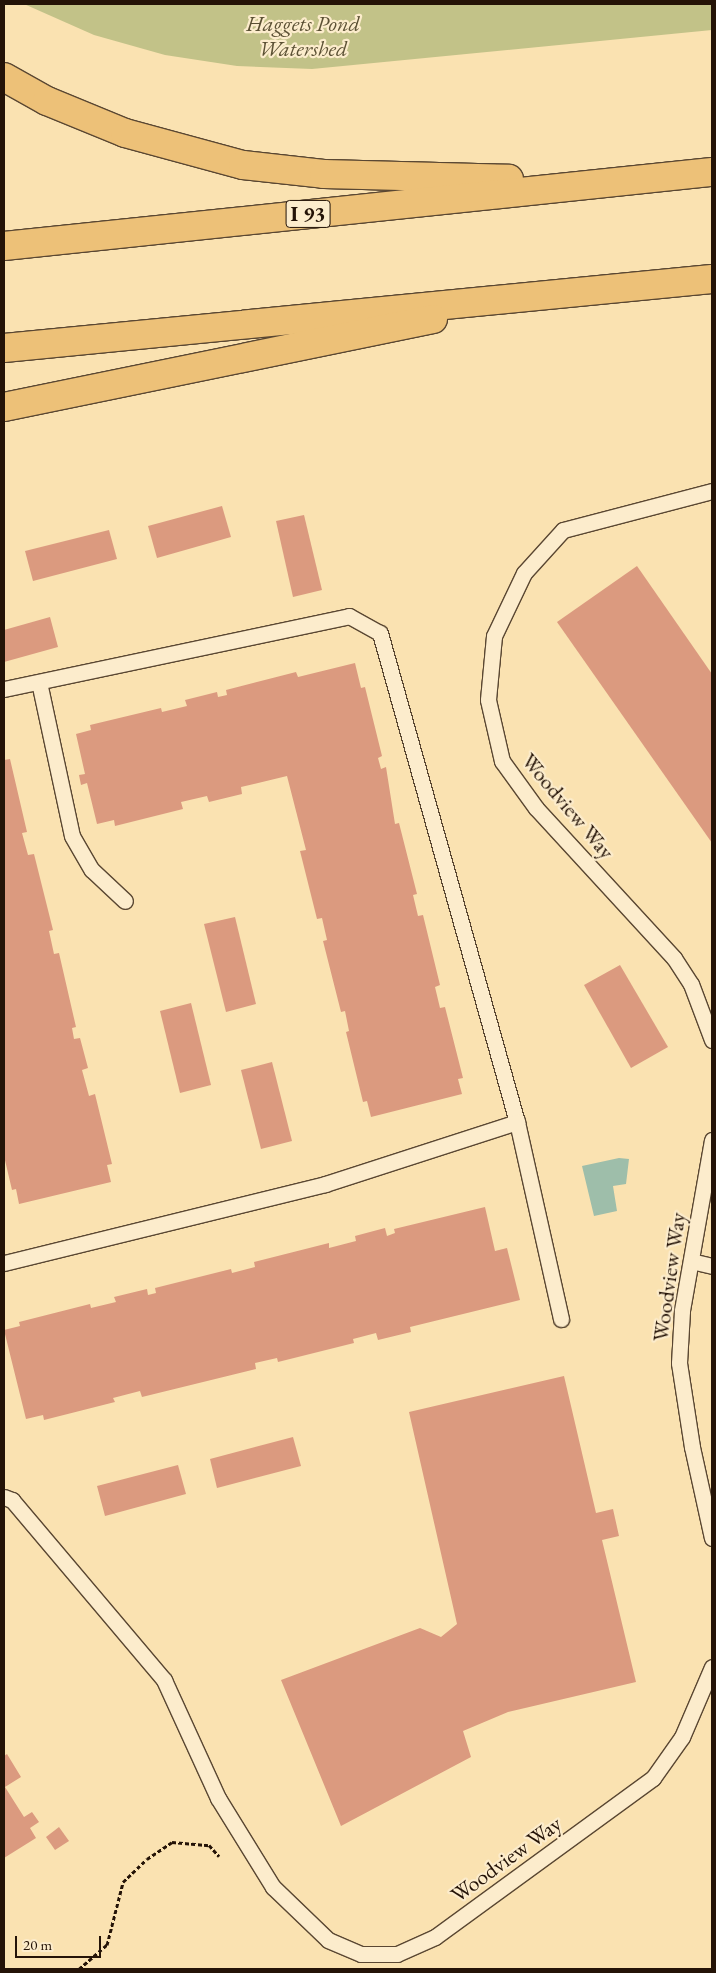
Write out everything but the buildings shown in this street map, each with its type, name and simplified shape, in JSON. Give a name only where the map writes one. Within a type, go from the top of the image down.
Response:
[{"type":"highway","points":[[4,77],[47,101],[108,127],[243,165],[324,174],[613,182]]},
{"type":"highway","name":"I 93","points":[[4,246],[712,172]]},
{"type":"highway","points":[[4,348],[537,294],[712,279]]},
{"type":"highway","points":[[4,407],[366,335],[537,294]]},
{"type":"lane","name":"Woodview Way","points":[[712,491],[563,530],[524,573],[494,636],[488,700],[502,761],[536,808],[674,958],[691,984],[712,1040]]},
{"type":"lane","points":[[4,689],[349,616],[380,633],[517,1122],[561,1319]]},
{"type":"lane","points":[[39,682],[72,836],[92,870],[126,900]]},
{"type":"lane","points":[[4,1263],[325,1184],[517,1122]]},
{"type":"lane","name":"Woodview Way","points":[[712,1140],[682,1311],[679,1363],[692,1447],[712,1538]]},
{"type":"lane","points":[[691,1261],[712,1266]]},
{"type":"lane","name":"Woodview Way","points":[[4,1497],[12,1500],[164,1680],[218,1798],[273,1887],[328,1940],[361,1954],[397,1954],[435,1937],[653,1778],[682,1737],[712,1667]]},
{"type":"path","points":[[79,1969],[107,1945],[123,1882],[147,1859],[172,1842],[209,1845],[219,1856]]},
{"type":"green space","name":"Haggets Pond Watershed","points":[[24,4],[712,4],[712,30],[312,69],[237,66],[165,55],[94,35]]},
{"type":"shaded area","points":[[619,1158],[629,1159],[626,1184],[613,1186],[617,1211],[594,1216],[582,1166]]}]
